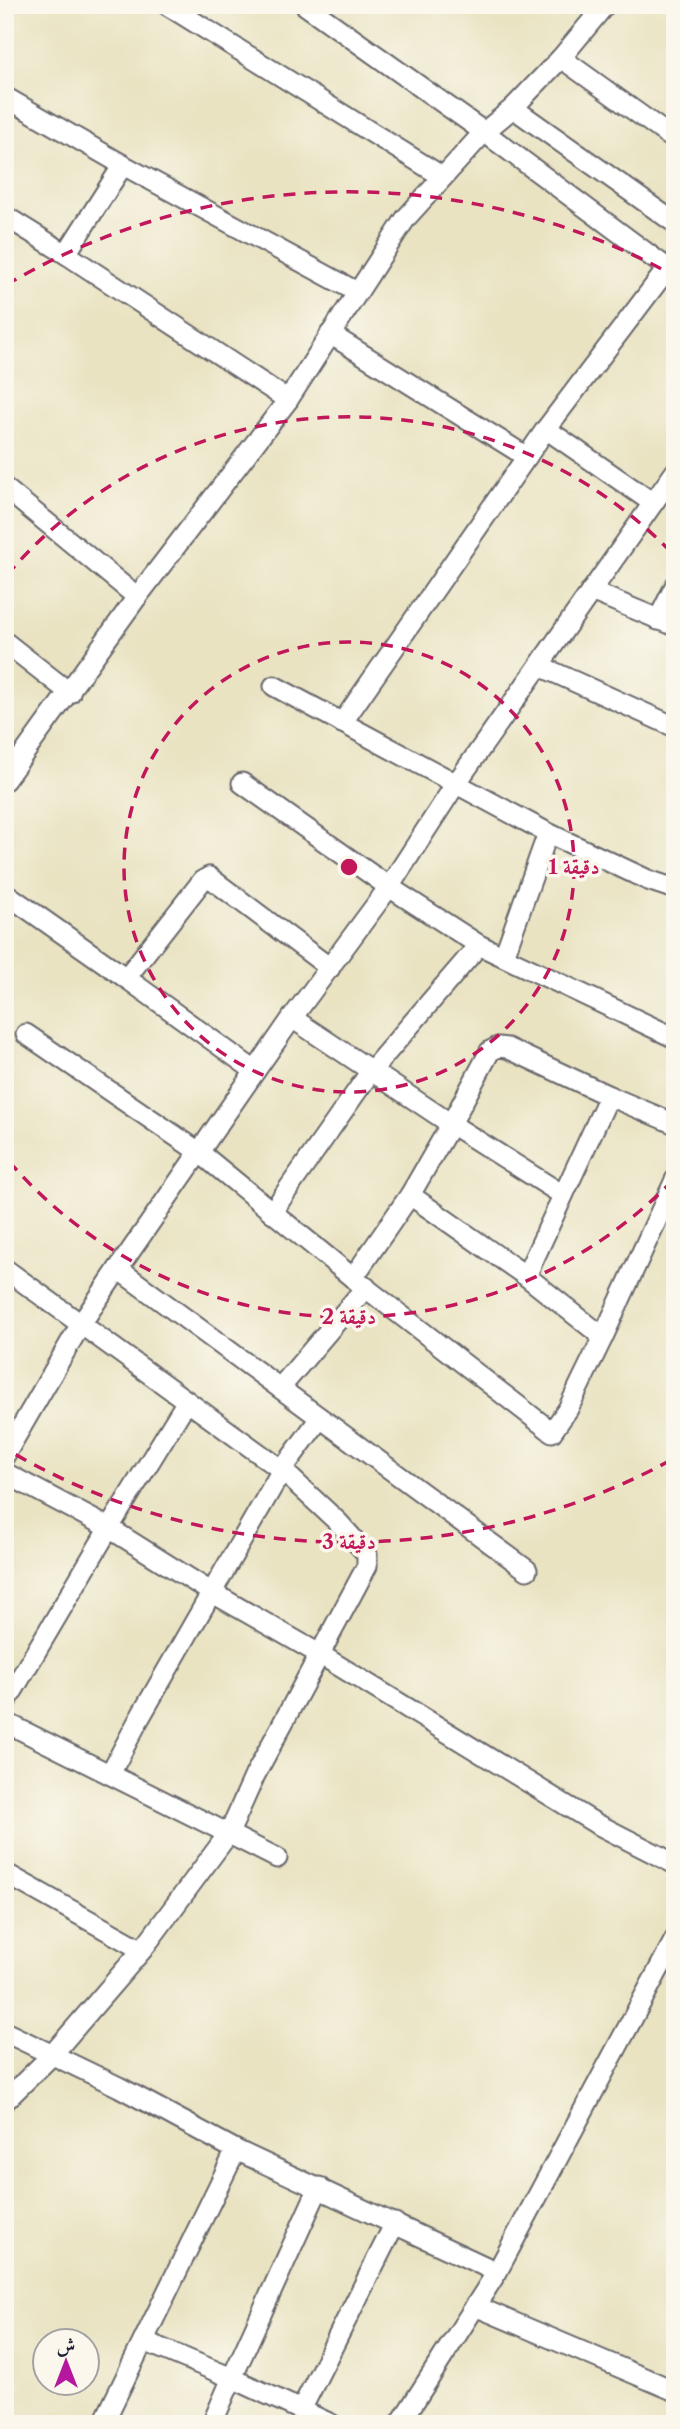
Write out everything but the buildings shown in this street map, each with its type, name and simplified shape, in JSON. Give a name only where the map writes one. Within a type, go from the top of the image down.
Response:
[{"type":"street","points":[[167,5],[443,177]]},
{"type":"street","points":[[305,5],[484,132],[671,271],[546,429],[342,723]]},
{"type":"street","points":[[5,780],[137,597],[288,400],[406,218],[484,132],[513,108],[561,58],[605,5]]},
{"type":"street","points":[[561,58],[675,140]]},
{"type":"street","points":[[5,97],[123,165],[357,292]]},
{"type":"street","points":[[513,108],[675,223]]},
{"type":"street","points":[[66,254],[123,165]]},
{"type":"street","points":[[5,216],[288,400]]},
{"type":"street","points":[[330,334],[527,457]]},
{"type":"street","points":[[546,429],[653,503]]},
{"type":"street","points":[[5,1455],[81,1324],[118,1269],[292,1018],[389,887],[455,785],[675,472]]},
{"type":"street","points":[[5,488],[137,597]]},
{"type":"street","points":[[592,591],[667,623],[675,586]]},
{"type":"street","points":[[5,642],[69,694]]},
{"type":"street","points":[[540,666],[675,727]]},
{"type":"street","points":[[274,686],[548,834],[648,880],[675,889]]},
{"type":"street","points":[[242,783],[389,887],[479,945],[675,1038]]},
{"type":"street","points":[[504,956],[548,834]]},
{"type":"street","points":[[126,978],[202,881],[209,877],[330,968]]},
{"type":"street","points":[[5,893],[256,1071]]},
{"type":"street","points":[[272,1212],[371,1071],[479,945]]},
{"type":"street","points":[[292,1018],[563,1195]]},
{"type":"street","points":[[26,1034],[199,1152],[552,1432],[568,1409],[675,1180]]},
{"type":"street","points":[[280,1388],[360,1282],[452,1124],[490,1051],[498,1047],[507,1048],[675,1124]]},
{"type":"street","points":[[526,1276],[609,1096]]},
{"type":"street","points":[[410,1195],[526,1276],[603,1337]]},
{"type":"street","points":[[5,1269],[282,1471],[339,1523],[367,1554],[367,1566],[255,1775],[229,1833],[142,1950],[51,2056],[5,2101]]},
{"type":"street","points":[[118,1269],[527,1570]]},
{"type":"street","points":[[5,1704],[187,1401]]},
{"type":"street","points":[[110,1774],[282,1471],[320,1418]]},
{"type":"street","points":[[5,1473],[109,1528],[595,1823],[675,1864]]},
{"type":"street","points":[[5,1722],[277,1858]]},
{"type":"street","points":[[5,1873],[142,1950]]},
{"type":"street","points":[[400,2424],[497,2272],[675,1939]]},
{"type":"street","points":[[5,2032],[118,2087],[236,2150],[497,2272]]},
{"type":"street","points":[[103,2424],[236,2150]]},
{"type":"street","points":[[212,2424],[319,2187]]},
{"type":"street","points":[[302,2410],[395,2223]]},
{"type":"street","points":[[475,2306],[675,2391]]},
{"type":"street","points":[[144,2341],[331,2424]]}]
